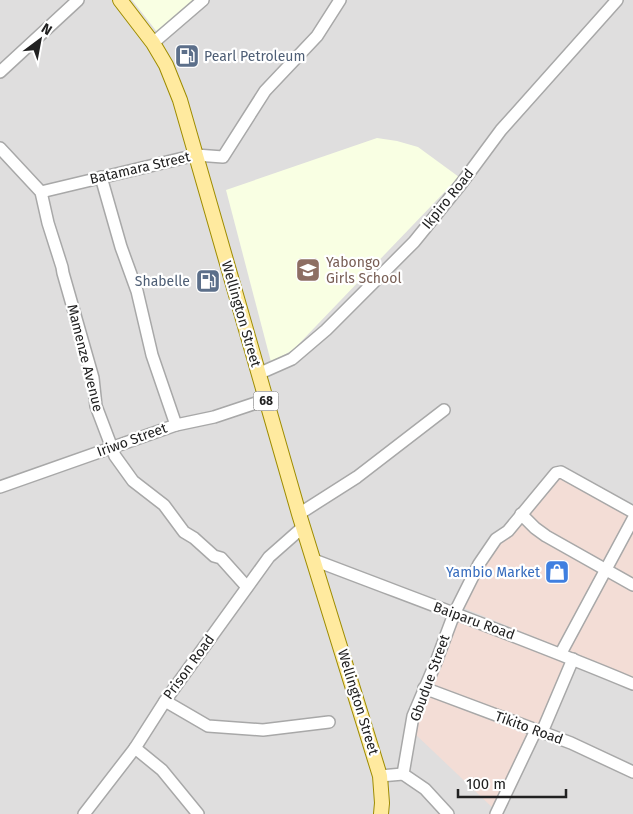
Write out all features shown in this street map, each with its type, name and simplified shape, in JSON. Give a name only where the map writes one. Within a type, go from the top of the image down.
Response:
[{"type":"main road","name":"Wellington Street","points":[[120,0],[153,42],[166,65],[180,100],[301,520],[380,776],[381,814]]},
{"type":"street","points":[[0,72],[78,0]]},
{"type":"street","points":[[153,42],[204,0]]},
{"type":"street","name":"Batamara Street","points":[[41,192],[196,155],[223,157],[265,91],[317,36],[340,0]]},
{"type":"street","name":"Ikpiro Road","points":[[258,374],[292,359],[326,330],[414,242],[461,184],[501,130],[617,0]]},
{"type":"street","points":[[0,148],[41,192]]},
{"type":"street","points":[[101,177],[121,247],[137,291],[152,355],[176,425]]},
{"type":"street","name":"Mamenze Avenue","points":[[41,192],[48,223],[62,267],[62,274],[93,378],[96,406],[115,456],[133,481],[164,505],[184,532],[194,538],[214,556],[221,558],[247,587]]},
{"type":"street","name":"Iriwo Street","points":[[0,487],[176,425],[214,417],[266,400]]},
{"type":"street","name":"Prison Road","points":[[84,814],[135,748],[165,701],[247,587],[301,520],[444,410]]},
{"type":"street","name":"Gbudue Street","points":[[403,774],[413,716],[424,688],[454,614],[479,564],[496,539],[508,531],[556,473],[561,472],[633,512]]},
{"type":"street","points":[[521,514],[546,536],[633,585]]},
{"type":"street","points":[[561,653],[633,519]]},
{"type":"street","name":"Baiparu Road","points":[[314,560],[561,653],[633,684]]},
{"type":"street","points":[[496,814],[539,731],[573,659]]},
{"type":"street","name":"Tikito Road","points":[[424,688],[571,743],[633,772]]},
{"type":"street","points":[[165,701],[208,726],[263,730],[329,722]]},
{"type":"street","points":[[135,748],[162,770],[198,814]]},
{"type":"street","points":[[380,776],[403,774],[425,789],[448,814]]},
{"type":"shaded area","points":[[0,0],[633,0],[633,814],[0,814]]},
{"type":"shaded area","points":[[132,0],[195,0],[157,32]]},
{"type":"shaded area","name":"Yabongo Girls School","points":[[377,138],[418,147],[459,177],[293,350],[271,362],[226,190]]},
{"type":"shaded area","name":"Yambio Market","points":[[554,470],[633,509],[633,677],[461,607],[501,537]]},
{"type":"shaded area","points":[[454,620],[570,662],[541,730],[431,686]]},
{"type":"shaded area","points":[[425,690],[508,723],[531,736],[494,809],[413,732]]},
{"type":"place","name":"Pearl Petroleum","points":[[187,56]]},
{"type":"place","name":"Yabongo Girls School","points":[[308,270]]},
{"type":"place","name":"Shabelle","points":[[208,281]]},
{"type":"place","name":"Yambio Market","points":[[557,572]]}]
